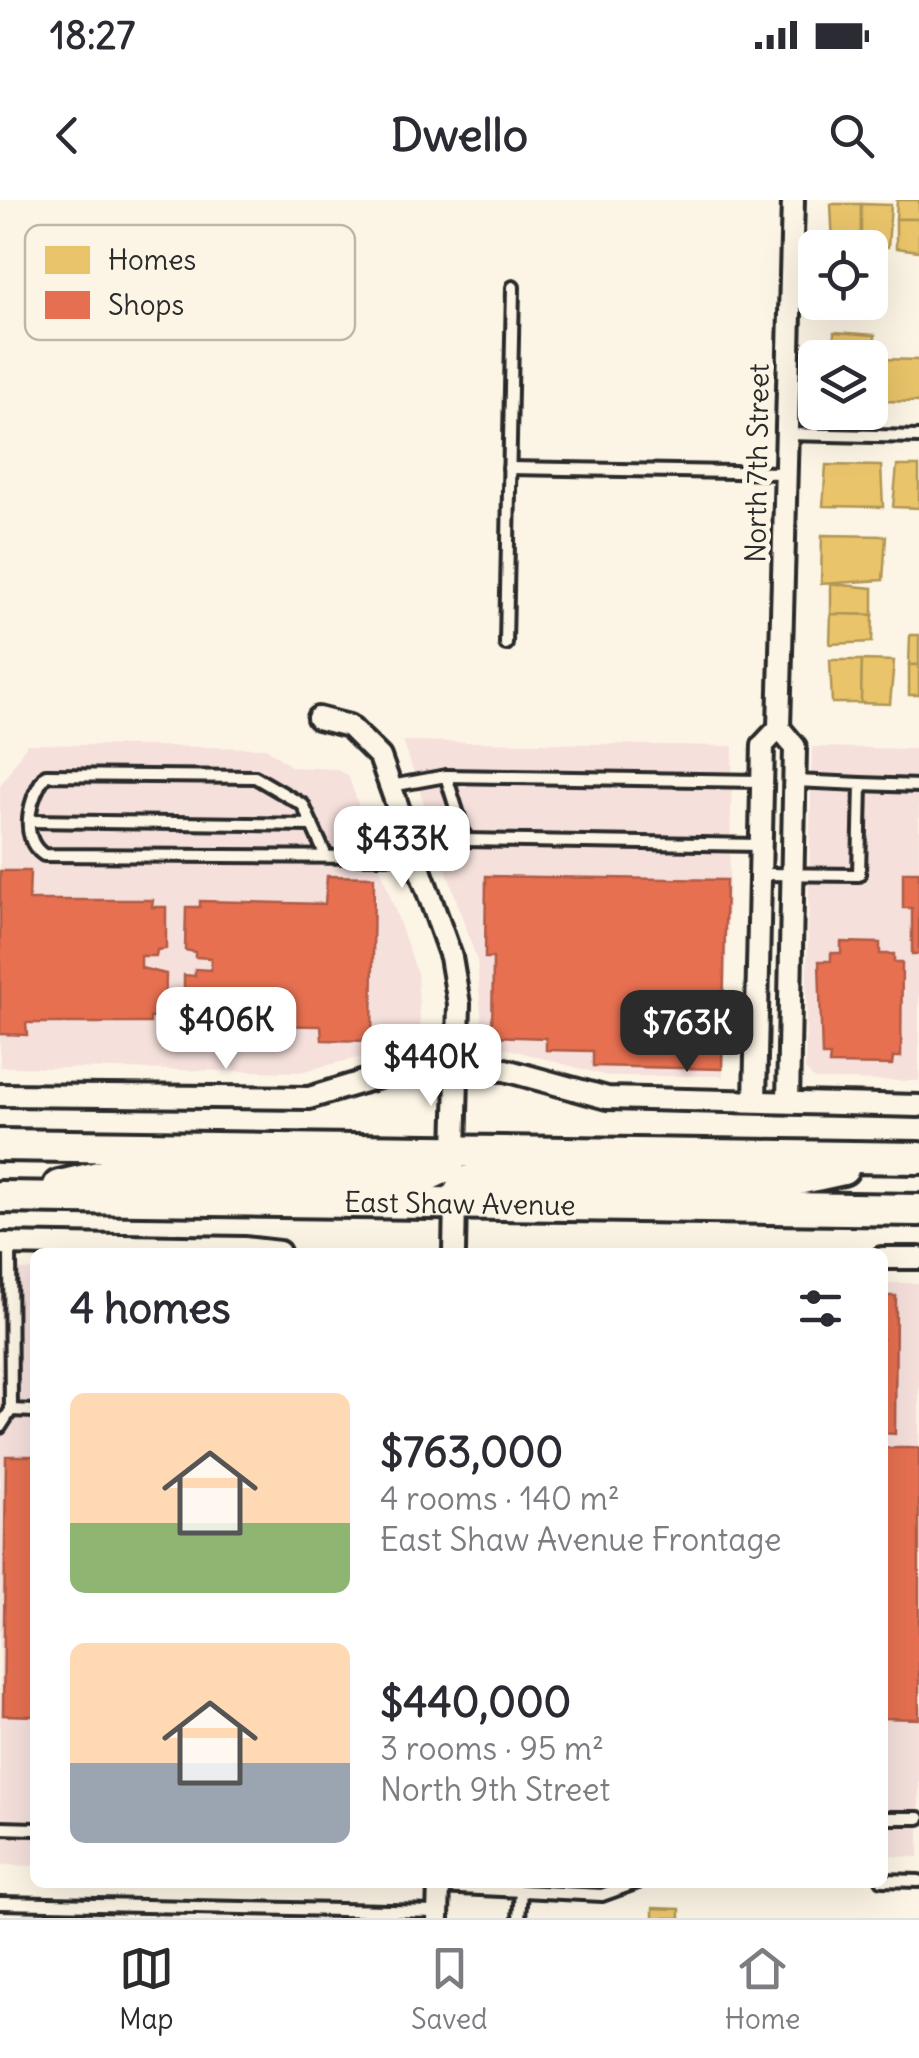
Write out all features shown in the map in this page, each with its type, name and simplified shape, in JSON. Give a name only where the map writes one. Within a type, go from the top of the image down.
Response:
[{"type":"main road","name":"East Shaw Avenue","points":[[0,1145],[904,1158]]},
{"type":"main road","points":[[6,1197],[114,1173],[424,1177],[448,1166],[455,1151]]},
{"type":"main road","points":[[455,1200],[466,1182],[489,1175],[788,1181],[904,1158]]},
{"type":"main road","name":"East Shaw Avenue","points":[[6,1197],[455,1200],[919,1210]]},
{"type":"street","name":"North 7th Street","points":[[755,1101],[763,745],[778,728],[792,200]]},
{"type":"street","points":[[318,718],[349,726],[380,758],[457,980],[455,1151]]},
{"type":"street","name":"North 7th Street","points":[[778,728],[795,747],[788,1102]]},
{"type":"street","points":[[0,1095],[309,1098],[408,1068],[505,1070],[606,1098],[919,1106]]},
{"type":"street","points":[[454,1248],[455,1200]]},
{"type":"street","points":[[5,1244],[244,1248]]},
{"type":"street","points":[[888,1258],[919,1258]]},
{"type":"street","points":[[438,1915],[439,1888]]},
{"type":"lane","points":[[506,644],[513,287]]},
{"type":"lane","points":[[784,434],[919,437]]},
{"type":"lane","points":[[509,468],[784,473]]},
{"type":"lane","points":[[326,856],[304,805],[254,777],[46,775],[34,798],[28,834],[34,849],[44,855],[326,856],[387,856],[446,840],[760,845]]},
{"type":"lane","points":[[446,776],[466,840]]},
{"type":"lane","points":[[391,786],[446,776],[761,781]]},
{"type":"lane","points":[[794,781],[919,786]]},
{"type":"lane","points":[[760,874],[858,875],[861,784]]},
{"type":"lane","points":[[30,821],[312,826]]},
{"type":"lane","points":[[0,1426],[11,1410],[5,1244]]},
{"type":"lane","points":[[11,1410],[30,1411]]},
{"type":"lane","points":[[888,1818],[919,1818]]},
{"type":"lane","points":[[0,1828],[30,1828]]},
{"type":"lane","points":[[888,1880],[919,1881]]},
{"type":"lane","points":[[480,1888],[602,1895],[621,1888]]},
{"type":"lane","points":[[519,1918],[520,1891]]},
{"type":"lane","points":[[0,1903],[438,1915]]},
{"type":"lane","points":[[102,1918],[103,1905]]},
{"type":"shaded area","points":[[403,741],[733,746],[723,1076],[607,1076],[483,1042],[477,961]]},
{"type":"shaded area","points":[[27,744],[266,748],[292,767],[335,769],[348,775],[417,973],[421,1034],[410,1045],[300,1072],[0,1067],[0,786]]},
{"type":"shaded area","points":[[812,747],[919,749],[919,1081],[815,1080],[805,1069]]},
{"type":"shaded area","points":[[0,1269],[30,1270],[30,1866],[0,1865]]},
{"type":"shaded area","points":[[888,1283],[919,1283],[919,1857],[888,1856]]},
{"type":"building: Homes","points":[[897,200],[919,200],[919,219],[896,219]]},
{"type":"building: Homes","points":[[831,204],[861,204],[861,230],[832,230]]},
{"type":"building: Homes","points":[[861,204],[891,205],[888,247],[888,230],[861,230]]},
{"type":"building: Homes","points":[[896,219],[919,219],[919,251],[896,248]]},
{"type":"building: Homes","points":[[834,332],[875,335],[875,340],[834,340]]},
{"type":"building: Homes","points":[[888,359],[919,360],[919,402],[888,401]]},
{"type":"building: Homes","points":[[826,465],[881,466],[883,507],[823,506]]},
{"type":"building: Homes","points":[[897,466],[919,466],[919,508],[893,507]]},
{"type":"building: Homes","points":[[822,535],[886,536],[883,580],[821,584]]},
{"type":"building: Homes","points":[[831,584],[873,588],[873,615],[831,614]]},
{"type":"building: Homes","points":[[831,614],[873,615],[872,642],[830,644]]},
{"type":"building: Homes","points":[[910,635],[919,635],[919,665],[909,665]]},
{"type":"building: Homes","points":[[830,660],[862,660],[861,703],[832,703]]},
{"type":"building: Homes","points":[[862,660],[894,661],[890,704],[861,703]]},
{"type":"building: Homes","points":[[909,665],[919,665],[919,695],[909,695]]},
{"type":"building: Homes","points":[[653,1908],[680,1909],[680,1918],[653,1918]]},
{"type":"building: Shops","points":[[0,871],[30,871],[29,900],[153,900],[152,907],[166,907],[166,949],[157,950],[156,956],[141,956],[141,968],[166,974],[165,1017],[150,1018],[150,1023],[26,1023],[27,1035],[0,1034]]},
{"type":"building: Shops","points":[[903,872],[919,872],[919,954],[912,954],[912,908],[903,908]]},
{"type":"building: Shops","points":[[327,876],[374,877],[372,1041],[322,1040],[321,1026],[200,1024],[200,1018],[184,1018],[184,975],[195,976],[195,969],[211,970],[211,958],[195,957],[195,952],[185,950],[186,907],[200,907],[200,901],[325,904]]},
{"type":"building: Shops","points":[[486,876],[726,880],[722,1069],[593,1066],[593,1051],[546,1050],[546,1038],[492,1036],[493,958],[485,958]]},
{"type":"building: Shops","points":[[841,942],[880,943],[880,954],[894,954],[894,962],[902,962],[901,1057],[893,1057],[892,1065],[829,1064],[830,1056],[822,1056],[819,961],[831,961],[831,953],[841,953]]},
{"type":"building: Shops","points":[[888,1296],[896,1296],[895,1434],[888,1433]]},
{"type":"building: Shops","points":[[888,1448],[919,1448],[919,1719],[888,1718]]},
{"type":"building: Shops","points":[[6,1456],[30,1456],[30,1716],[3,1715]]}]
